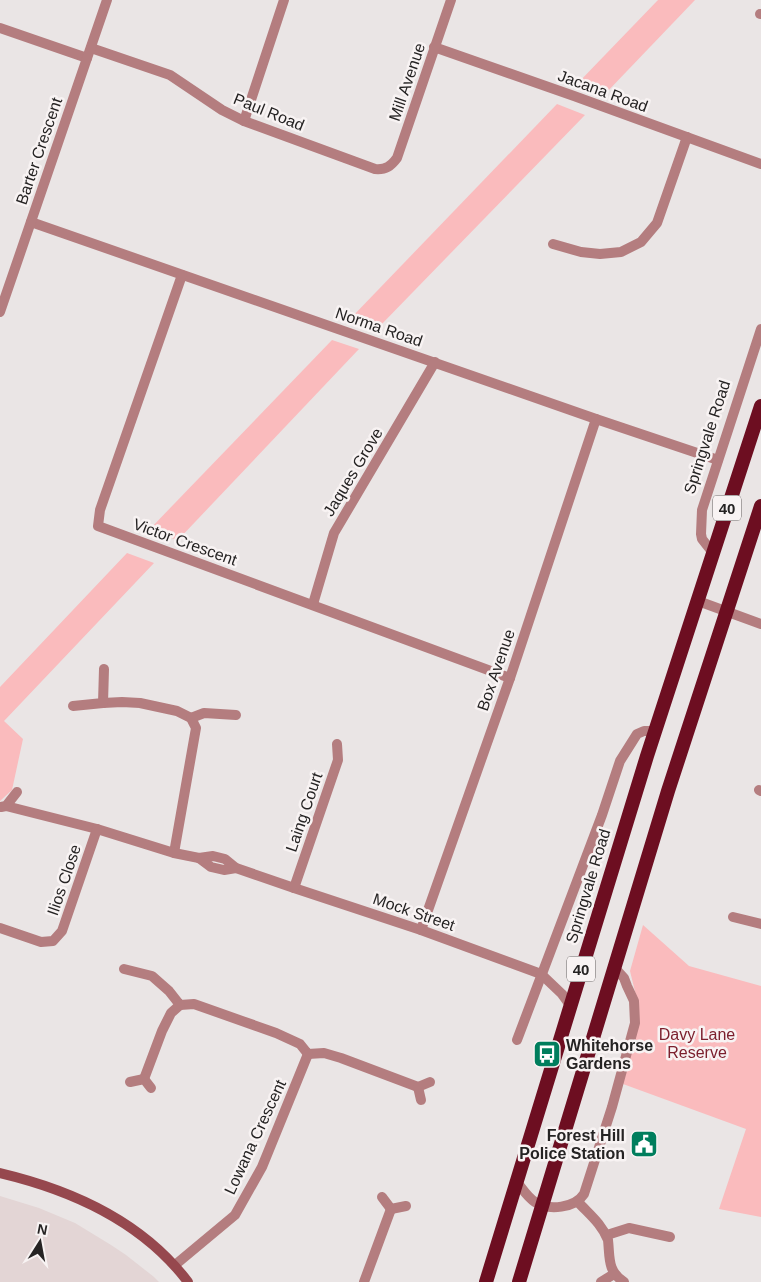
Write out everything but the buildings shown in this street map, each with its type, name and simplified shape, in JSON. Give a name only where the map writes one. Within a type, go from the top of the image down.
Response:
[{"type":"highway","name":"Springvale Road","points":[[486,1282],[655,731],[761,406]]},
{"type":"highway","name":"40","points":[[519,1282],[668,791],[761,506]]},
{"type":"main road","points":[[0,1174],[69,1195],[105,1211],[150,1242],[174,1265],[188,1282]]},
{"type":"street","name":"Barter Crescent","points":[[0,312],[107,0]]},
{"type":"street","points":[[244,121],[284,0]]},
{"type":"street","name":"Mill Avenue","points":[[386,168],[392,165],[397,158],[451,0]]},
{"type":"street","name":"Paul Road","points":[[0,28],[170,75],[222,110],[244,121],[375,169],[386,168]]},
{"type":"street","name":"Jacana Road","points":[[434,47],[761,164]]},
{"type":"street","points":[[554,244],[581,252],[600,254],[621,252],[641,242],[657,223],[687,137]]},
{"type":"street","name":"Norma Road","points":[[31,222],[718,460]]},
{"type":"street","name":"Victor Crescent","points":[[182,274],[100,510],[98,526],[510,678]]},
{"type":"street","name":"Springvale Road","points":[[713,553],[702,539],[700,520],[702,510],[761,329]]},
{"type":"street","name":"Jaques Grove","points":[[312,604],[334,534],[435,362]]},
{"type":"street","name":"Box Avenue","points":[[421,930],[510,678],[596,419]]},
{"type":"street","points":[[698,601],[761,624]]},
{"type":"street","points":[[103,703],[104,669]]},
{"type":"street","points":[[73,706],[122,702],[140,703],[177,711],[191,718],[196,728],[174,853]]},
{"type":"street","points":[[191,718],[204,713],[236,715]]},
{"type":"street","name":"Springvale Road","points":[[517,1040],[620,761],[636,734],[655,731]]},
{"type":"street","name":"Laing Court","points":[[294,888],[338,760],[337,744]]},
{"type":"street","name":"Mock Street","points":[[17,792],[3,807],[199,858],[211,867],[224,870],[236,868],[421,930],[541,974],[562,994],[570,1005]]},
{"type":"street","name":"Ilios Close","points":[[0,928],[41,942],[53,941],[62,931],[97,830]]},
{"type":"street","points":[[733,917],[761,924]]},
{"type":"street","points":[[516,1181],[531,1199],[542,1205],[558,1207],[578,1202],[584,1194],[612,1107],[635,1024],[634,1001],[624,978],[614,967]]},
{"type":"street","points":[[124,969],[152,976],[169,991],[180,1005]]},
{"type":"street","points":[[144,1078],[171,1013],[180,1005],[194,1004],[276,1033],[300,1044],[308,1054],[324,1053],[341,1058],[418,1087],[430,1082]]},
{"type":"street","name":"Lowana Crescent","points":[[174,1265],[235,1215],[262,1166],[308,1054]]},
{"type":"street","points":[[130,1082],[144,1078]]},
{"type":"street","points":[[144,1078],[151,1088]]},
{"type":"street","points":[[418,1087],[421,1100]]},
{"type":"street","points":[[382,1197],[391,1209]]},
{"type":"street","points":[[578,1202],[594,1218],[607,1236],[610,1265],[614,1274],[624,1282]]},
{"type":"street","points":[[391,1209],[406,1206]]},
{"type":"street","points":[[364,1282],[391,1209]]},
{"type":"street","points":[[607,1236],[629,1228],[670,1237]]},
{"type":"street","points":[[601,1282],[614,1274]]},
{"type":"shaded area","points":[[0,1196],[39,1208],[75,1223],[126,1255],[159,1282],[0,1282]]},
{"type":"green space","points":[[658,0],[695,0],[605,94],[577,84]]},
{"type":"green space","points":[[557,104],[585,115],[379,327],[351,318]]},
{"type":"green space","points":[[332,340],[359,349],[178,540],[148,531]]},
{"type":"green space","points":[[127,553],[154,563],[4,721],[23,739],[12,790],[0,801],[0,687]]},
{"type":"green space","name":"Davy Lane Reserve","points":[[643,925],[689,966],[761,986],[761,1217],[719,1209],[746,1129],[623,1084],[639,1008],[630,971]]},
{"type":"place","name":"Whitehorse Gardens","points":[[547,1054]]},
{"type":"place","name":"Forest Hill Police Station","points":[[644,1144]]}]
